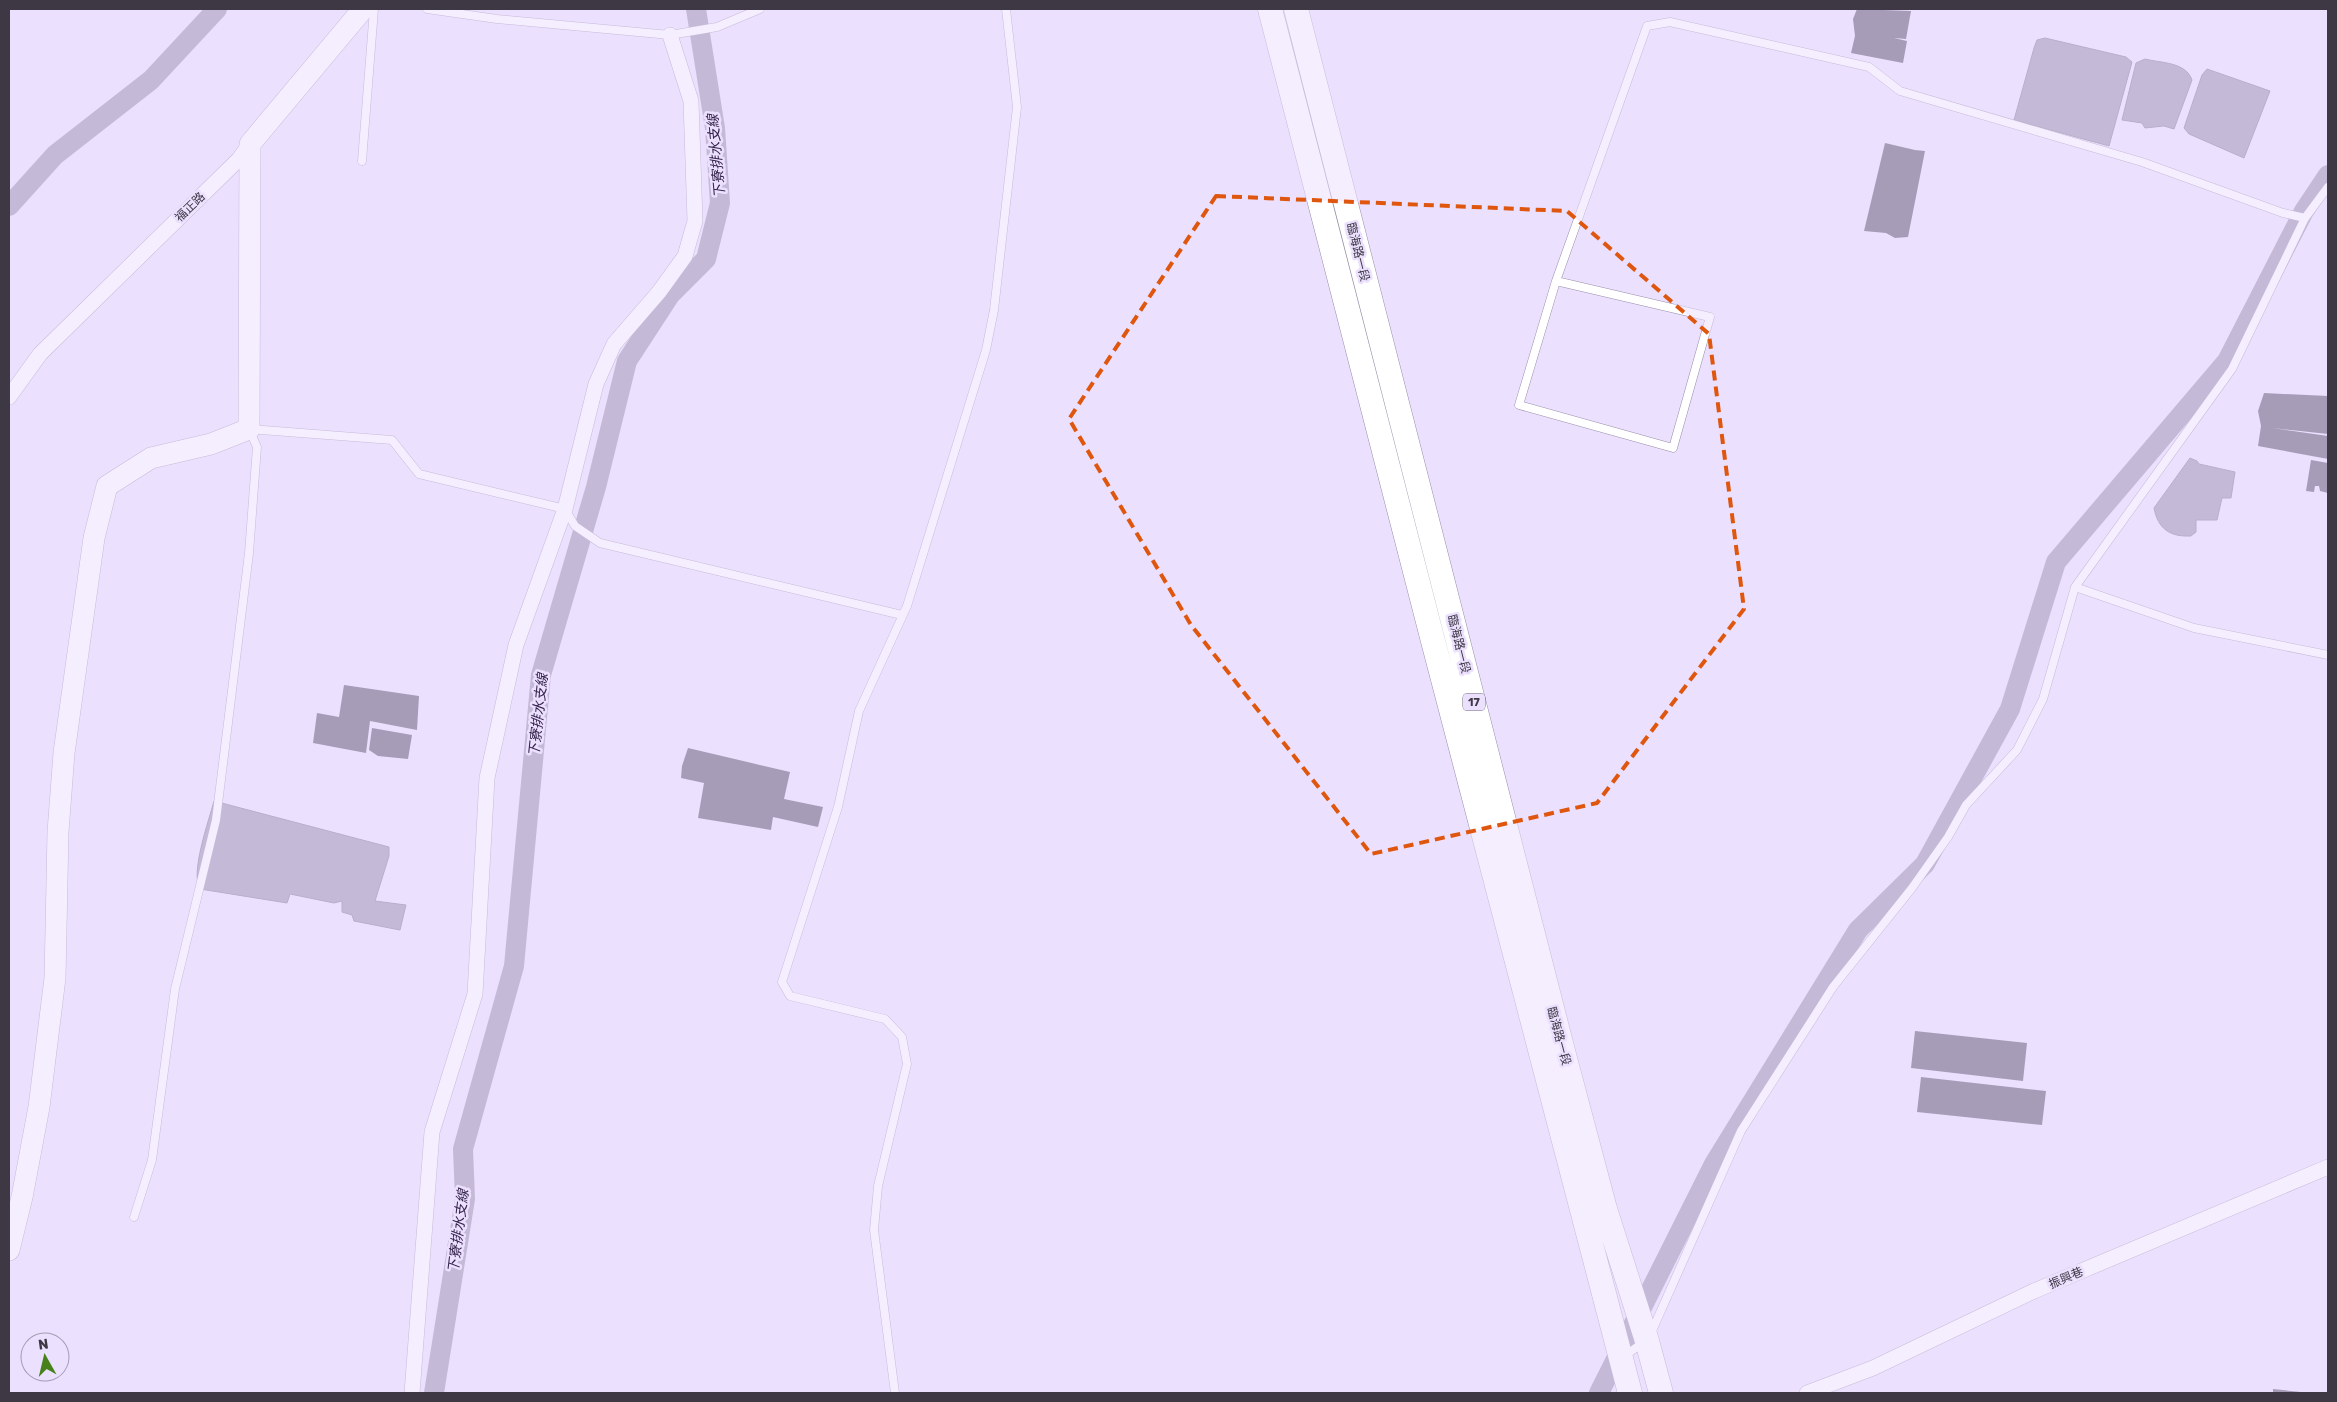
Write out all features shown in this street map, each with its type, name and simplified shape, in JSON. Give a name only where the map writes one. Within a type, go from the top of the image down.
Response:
[{"type":"main road","name":"臨海路一段","points":[[1270,9],[1432,641],[1621,1358],[1626,1389]]},
{"type":"main road","name":"臨海路一段","points":[[1296,9],[1563,1051],[1605,1209],[1647,1341],[1661,1393]]},
{"type":"street","name":"福正路","points":[[9,397],[40,354],[239,159],[363,9]]},
{"type":"street","points":[[412,1393],[432,1132],[475,994],[487,778],[516,645],[565,509],[596,384],[614,344],[659,292],[685,256],[694,221],[691,101],[670,35]]},
{"type":"street","points":[[9,1250],[22,1197],[39,1106],[54,978],[58,832],[64,753],[94,538],[107,486],[151,458],[211,444],[249,429],[250,144]]},
{"type":"street","name":"振興巷","points":[[1807,1393],[1873,1368],[2034,1291],[2328,1167]]},
{"type":"lane","points":[[362,161],[374,9]]},
{"type":"lane","points":[[427,9],[496,19],[670,35],[717,28],[760,9]]},
{"type":"lane","points":[[895,1393],[874,1230],[878,1186],[907,1064],[902,1037],[885,1019],[790,996],[782,982],[838,807],[859,711],[907,606],[986,350],[994,310],[1017,107],[1006,9]]},
{"type":"lane","points":[[1556,281],[1710,317],[1673,448],[1519,405],[1556,281],[1647,26],[1670,22],[1869,67],[1900,91],[2142,162],[2283,213],[2305,218]]},
{"type":"lane","points":[[1621,1358],[1647,1341],[1741,1131],[1833,987],[1912,888],[1948,837],[1966,805],[2017,750],[2043,699],[2075,587],[2232,369],[2305,218],[2328,187]]},
{"type":"lane","points":[[134,1217],[152,1160],[175,989],[216,820],[249,553],[257,447],[249,429],[392,440],[418,474],[565,509],[575,526],[600,544],[902,615]]},
{"type":"lane","points":[[2075,587],[2194,628],[2328,655]]},
{"type":"highlighted area","points":[[1216,196],[1567,211],[1709,334],[1744,609],[1597,803],[1371,854],[1191,625],[1069,419]]},
{"type":"shaded area","points":[[2045,38],[2126,57],[2132,62],[2109,146],[2014,120],[2037,40]]},
{"type":"shaded area","points":[[2145,59],[2179,66],[2189,74],[2192,80],[2174,129],[2164,126],[2145,128],[2142,123],[2122,120],[2136,63]]},
{"type":"shaded area","points":[[2207,69],[2270,91],[2244,158],[2189,134],[2184,128],[2202,75]]},
{"type":"shaded area","points":[[2190,458],[2199,464],[2235,472],[2231,498],[2222,498],[2217,520],[2196,520],[2196,532],[2191,536],[2184,536],[2166,530],[2159,521],[2154,508]]},
{"type":"shaded area","points":[[214,801],[389,847],[389,856],[375,901],[406,905],[400,930],[354,921],[352,915],[342,912],[342,901],[334,903],[290,894],[287,903],[200,889],[197,871]]},
{"type":"building","points":[[1857,9],[1911,11],[1906,39],[1894,38],[1907,41],[1903,63],[1851,53],[1855,36],[1853,19]]},
{"type":"building","points":[[1885,143],[1925,151],[1908,237],[1895,238],[1886,233],[1864,231]]},
{"type":"building","points":[[2264,393],[2328,396],[2328,434],[2272,428],[2328,436],[2328,459],[2258,446],[2261,426],[2258,411]]},
{"type":"building","points":[[2311,460],[2328,463],[2328,493],[2320,491],[2319,486],[2315,486],[2314,492],[2306,491]]},
{"type":"building","points":[[344,685],[419,696],[417,730],[370,721],[366,753],[313,743],[317,713],[339,717]]},
{"type":"building","points":[[372,728],[412,735],[408,759],[378,756],[369,750]]},
{"type":"building","points":[[688,748],[790,772],[784,799],[823,807],[818,827],[773,817],[771,830],[698,818],[704,783],[681,778],[682,766]]},
{"type":"building","points":[[1915,1031],[2027,1043],[2023,1081],[1911,1068]]},
{"type":"building","points":[[1921,1077],[2046,1091],[2042,1125],[1917,1112]]},
{"type":"building","points":[[2273,1389],[2301,1392],[2301,1393],[2273,1393]]},
{"type":"waterway","points":[[9,206],[55,155],[151,80],[217,9]]},
{"type":"waterway","name":"下寮排水支線","points":[[434,1393],[465,1199],[463,1149],[514,966],[541,675],[596,487],[627,361],[670,295],[706,259],[720,203],[715,128],[696,9]]},
{"type":"waterway","points":[[1599,1393],[1714,1164],[1858,930],[1925,864],[2010,709],[2056,562],[2227,361],[2304,211],[2328,175]]}]
